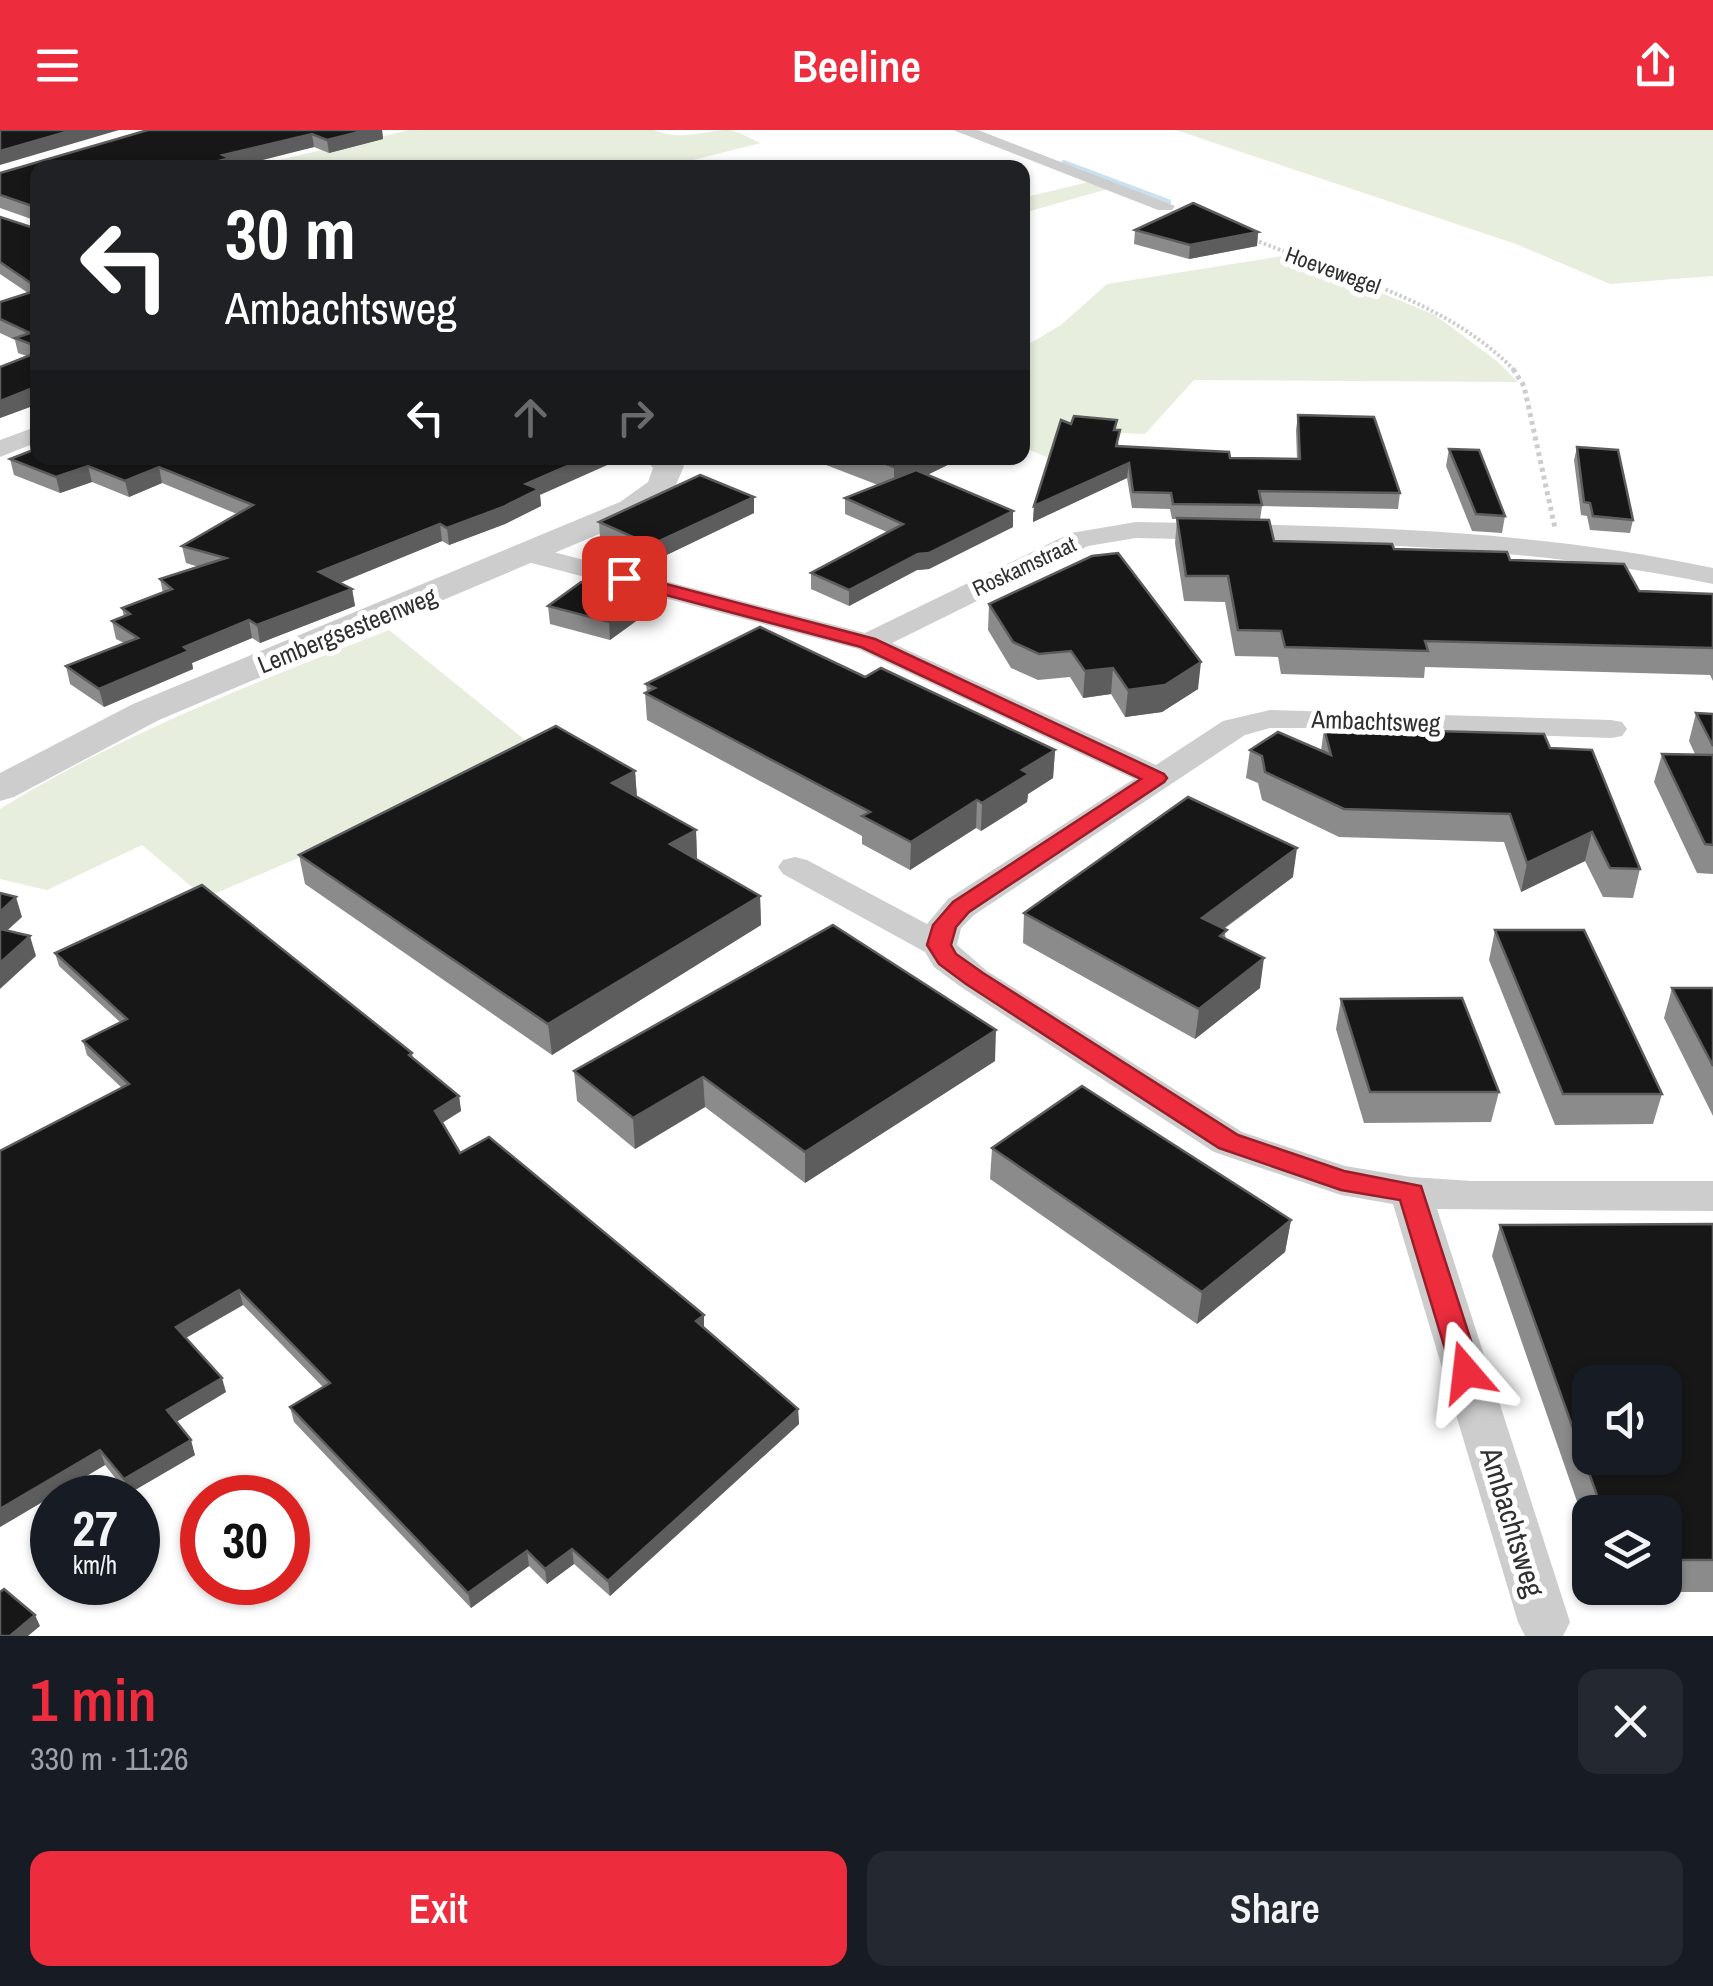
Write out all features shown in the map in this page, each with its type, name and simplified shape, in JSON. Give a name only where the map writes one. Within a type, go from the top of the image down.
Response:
[{"type":"street","points":[[962,130],[1165,206]]},
{"type":"street","points":[[0,450],[30,437]]},
{"type":"street","name":"Lembergsesteenweg","points":[[0,789],[146,712],[534,555],[598,525],[659,491],[668,479],[668,465]]},
{"type":"street","name":"Roskamstraat","points":[[868,643],[1081,539],[1106,532],[1437,540],[1562,551],[1713,576]]},
{"type":"street","points":[[534,555],[868,643],[1157,778]]},
{"type":"street","name":"Ambachtsweg","points":[[939,945],[944,925],[961,907],[1234,728],[1270,719],[1612,728]]},
{"type":"street","points":[[796,868],[939,945],[947,959],[974,979],[1228,1142],[1341,1180],[1411,1192],[1713,1196]]},
{"type":"street","name":"Ambachtsweg","points":[[1411,1192],[1544,1622]]},
{"type":"path","name":"Hoevewegel","points":[[1246,236],[1426,306],[1456,324],[1513,369],[1524,386],[1562,551]]},
{"type":"green space","points":[[410,130],[654,130],[684,135],[729,130],[761,143],[693,160],[278,160]]},
{"type":"green space","points":[[1176,130],[1713,130],[1713,276],[1610,284],[1516,244]]},
{"type":"green space","points":[[1089,182],[1108,189],[1030,211],[1030,196]]},
{"type":"green space","points":[[1289,255],[1435,315],[1518,382],[1194,380],[1145,434],[1058,430],[1051,459],[1030,450],[1030,343],[1061,325],[1107,284]]},
{"type":"green space","points":[[389,630],[535,748],[477,781],[205,898],[142,845],[47,890],[0,879],[0,809],[141,733]]},
{"type":"building","points":[[0,130],[73,130],[0,151]]},
{"type":"building","points":[[148,130],[367,130],[327,140],[312,134],[223,155],[230,158],[222,160],[45,160]]},
{"type":"building","points":[[30,164],[30,205],[0,195],[0,173]]},
{"type":"building","points":[[1193,203],[1258,232],[1190,245],[1135,230]]},
{"type":"building","points":[[0,217],[30,227],[30,283],[0,262]]},
{"type":"building","points":[[30,293],[30,333],[0,319],[0,302]]},
{"type":"building","points":[[30,333],[30,344],[15,338]]},
{"type":"building","points":[[30,355],[30,389],[0,401],[0,367]]},
{"type":"building","points":[[1298,415],[1374,417],[1400,493],[1259,491],[1262,505],[1173,504],[1171,493],[1133,492],[1129,463],[1034,506],[1061,420],[1071,424],[1074,416],[1117,420],[1114,430],[1120,430],[1116,446],[1229,452],[1230,458],[1300,459]]},
{"type":"building","points":[[1577,447],[1618,450],[1633,520],[1593,516],[1590,503],[1584,502]]},
{"type":"building","points":[[1449,449],[1479,450],[1505,516],[1476,514]]},
{"type":"building","points":[[30,451],[30,465],[570,465],[526,484],[539,489],[503,507],[447,528],[440,524],[319,572],[352,589],[257,625],[249,620],[184,647],[189,651],[99,689],[66,666],[138,638],[112,621],[130,614],[122,608],[172,589],[160,579],[226,558],[182,546],[253,505],[159,467],[125,481],[88,466],[56,477],[10,459]]},
{"type":"building","points":[[916,470],[1013,511],[849,590],[811,573],[903,524],[845,498]]},
{"type":"building","points":[[700,475],[754,497],[651,545],[599,522]]},
{"type":"building","points":[[1177,518],[1269,520],[1274,541],[1392,544],[1394,549],[1507,552],[1510,560],[1624,564],[1639,591],[1713,594],[1713,648],[1425,641],[1428,651],[1285,647],[1281,631],[1238,630],[1228,576],[1186,576]]},
{"type":"building","points":[[1118,553],[1201,662],[1165,685],[1128,690],[1113,668],[1085,671],[1071,651],[1039,654],[1013,642],[989,604],[1092,556]]},
{"type":"building","points":[[581,582],[642,598],[609,622],[548,606]]},
{"type":"building","points":[[760,627],[865,677],[881,668],[1055,750],[1022,770],[1029,774],[982,803],[977,800],[911,842],[862,816],[870,812],[645,693],[655,688],[646,684]]},
{"type":"building","points":[[1696,713],[1713,714],[1713,746]]},
{"type":"building","points":[[556,726],[635,771],[612,783],[696,830],[670,844],[760,896],[548,1024],[299,855]]},
{"type":"building","points":[[1324,728],[1544,734],[1550,748],[1592,750],[1640,869],[1610,868],[1592,832],[1527,863],[1510,814],[1344,809],[1265,772],[1262,756],[1250,750],[1278,732],[1331,755]]},
{"type":"building","points":[[1662,754],[1713,755],[1713,845],[1705,844]]},
{"type":"building","points":[[1188,797],[1297,848],[1202,918],[1227,930],[1220,936],[1264,958],[1199,1009],[1024,913]]},
{"type":"building","points":[[202,885],[412,1053],[409,1055],[459,1096],[435,1111],[460,1153],[489,1137],[704,1315],[696,1321],[798,1409],[608,1581],[572,1549],[545,1569],[527,1551],[468,1593],[290,1407],[330,1383],[239,1290],[176,1327],[222,1378],[167,1410],[191,1440],[131,1475],[121,1475],[100,1450],[58,1475],[30,1475],[30,1491],[0,1509],[0,1151],[129,1084],[83,1041],[127,1019],[55,953]]},
{"type":"building","points":[[0,893],[16,897],[0,912]]},
{"type":"building","points":[[833,925],[996,1030],[805,1152],[703,1077],[633,1118],[574,1071]]},
{"type":"building","points":[[0,929],[30,936],[0,963]]},
{"type":"building","points":[[1495,930],[1584,930],[1662,1094],[1563,1094]]},
{"type":"building","points":[[1672,988],[1713,988],[1713,1066]]},
{"type":"building","points":[[1462,998],[1499,1092],[1370,1092],[1341,999]]},
{"type":"building","points":[[1082,1086],[1291,1220],[1202,1292],[992,1148]]},
{"type":"building","points":[[1713,1224],[1713,1560],[1682,1560],[1682,1495],[1597,1495],[1590,1475],[1682,1475],[1682,1365],[1572,1365],[1572,1426],[1500,1225]]},
{"type":"building","points":[[4,1589],[35,1615],[10,1636],[0,1636],[0,1592]]},
{"type":"waterway","points":[[1064,163],[1168,202]]},
{"type":"route","points":[[624,578],[868,643],[1157,778],[961,907],[944,925],[939,945],[947,959],[974,979],[1228,1142],[1341,1180],[1411,1192],[1466,1372]]}]
